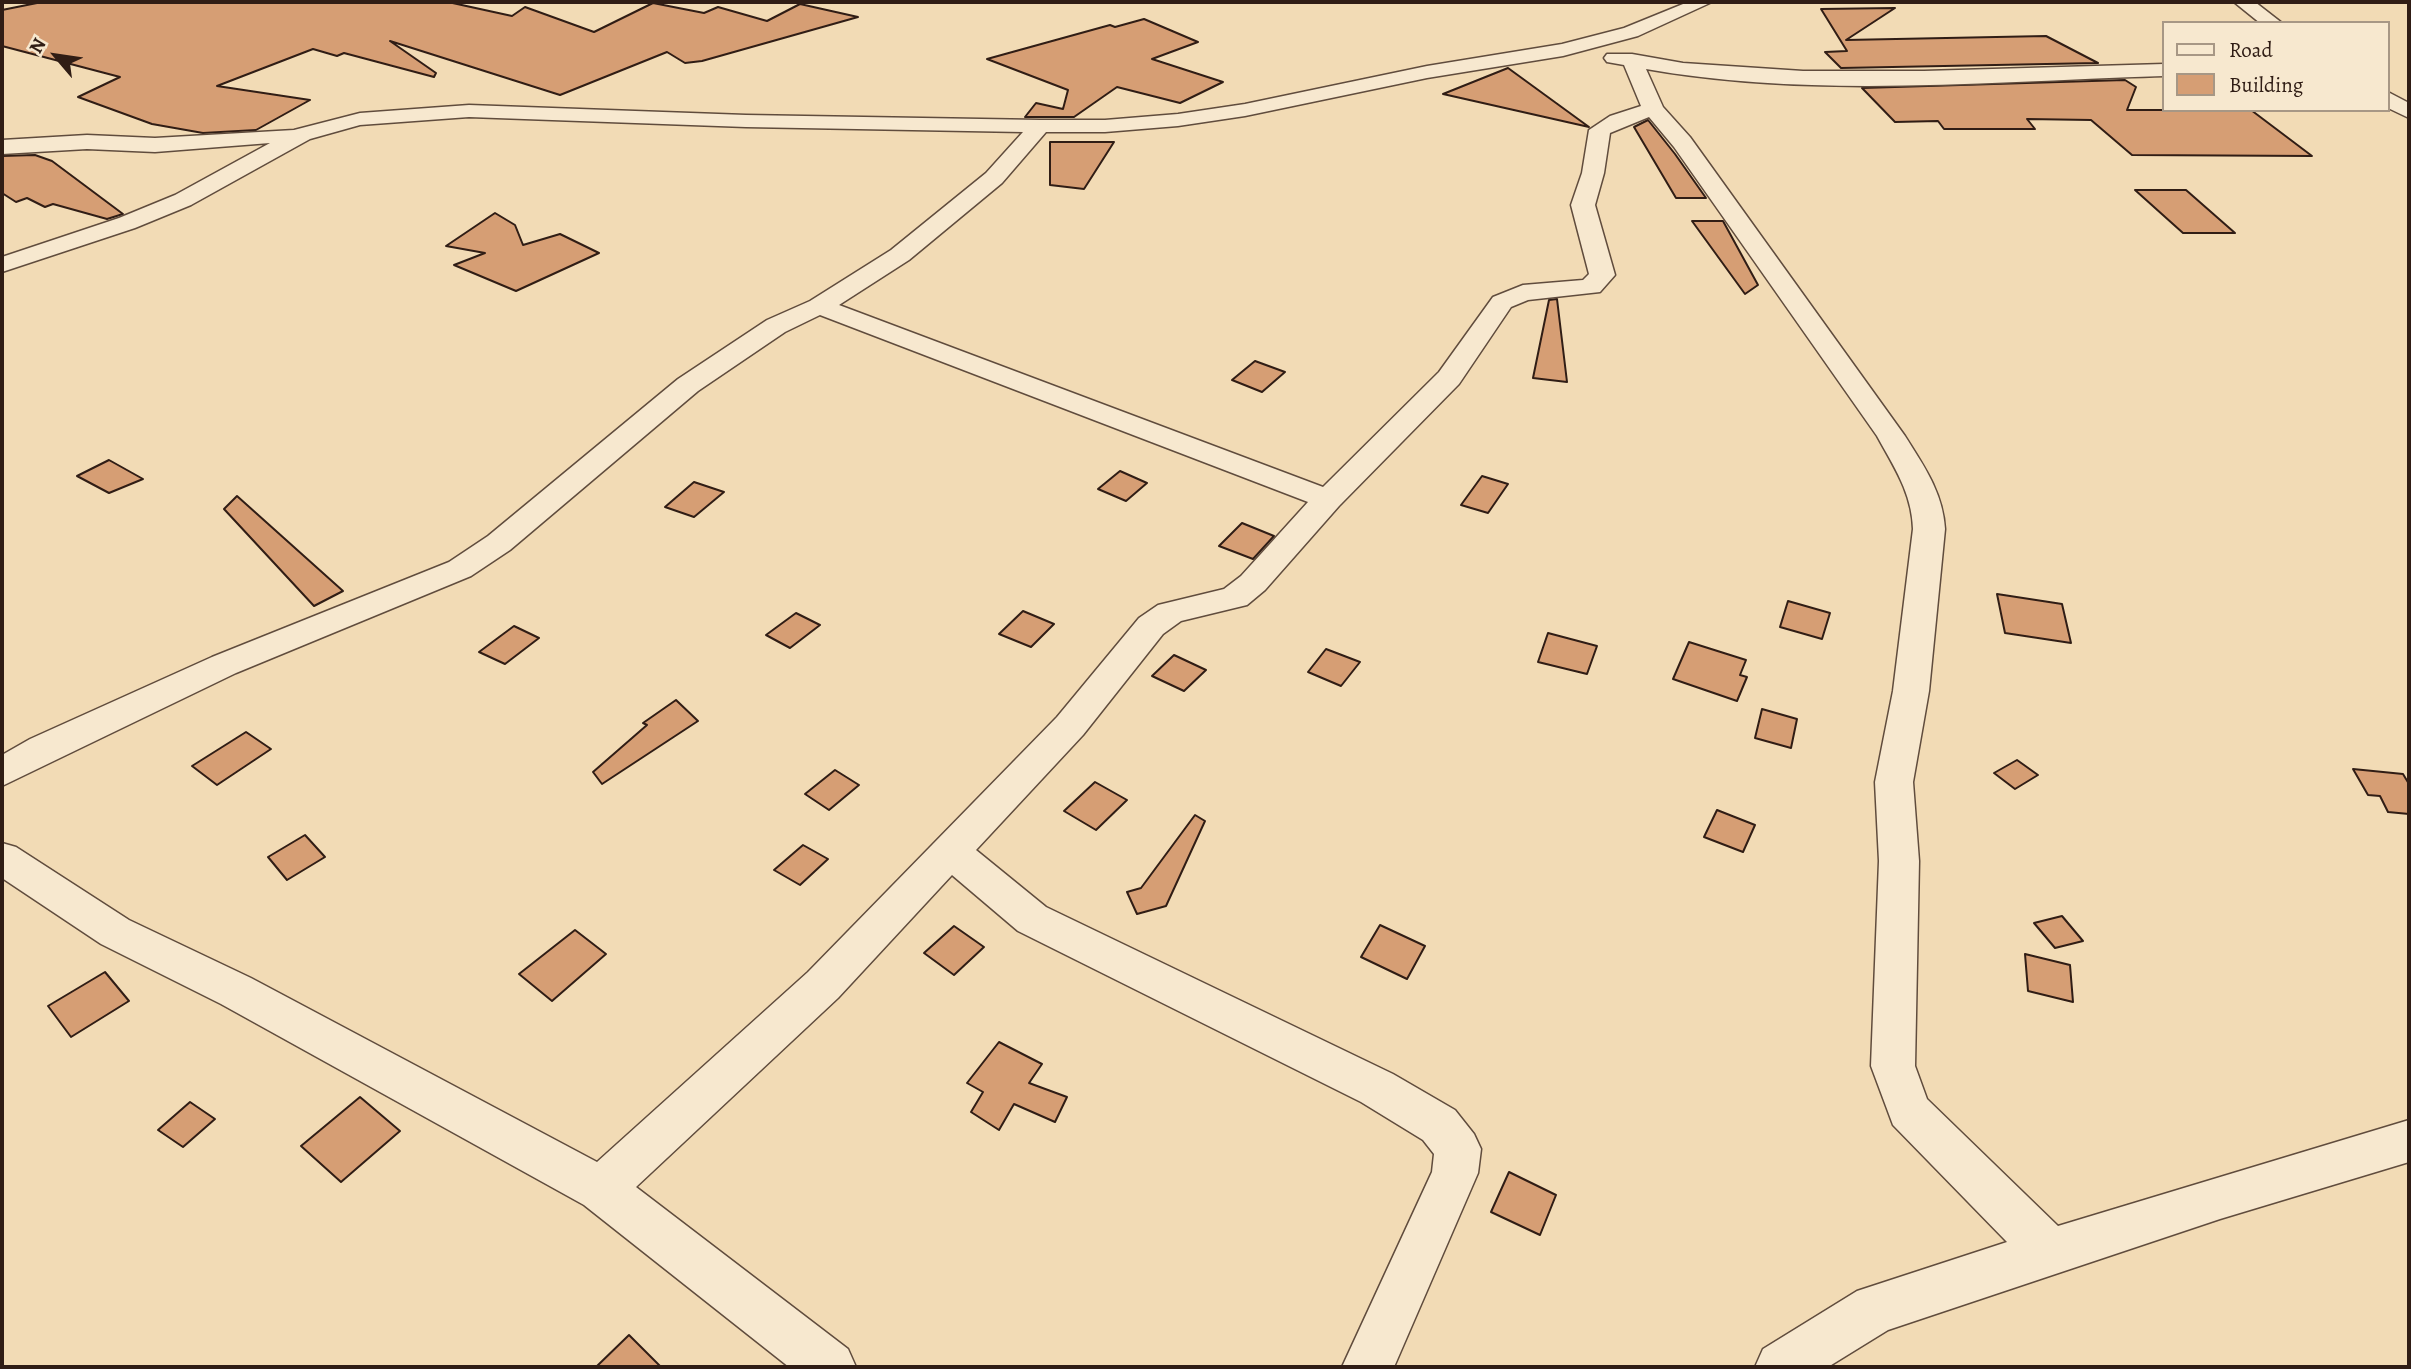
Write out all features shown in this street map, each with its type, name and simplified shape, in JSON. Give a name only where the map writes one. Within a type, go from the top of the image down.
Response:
[{"type":"street","points":[[2,147],[73,142],[181,144],[302,134],[360,119],[458,111],[746,121],[1105,126],[1191,118],[1427,72],[1563,50],[1631,32],[1703,2]]},
{"type":"street","points":[[2243,2],[2270,21]]},
{"type":"street","points":[[1563,50],[1717,71],[1866,77],[2162,69]]},
{"type":"street","points":[[1632,60],[1653,109],[1682,142],[1891,436],[1919,484],[1928,507],[1929,529],[1911,691],[1894,782],[1899,861],[1893,1066],[1909,1111],[2050,1252]]},
{"type":"street","points":[[2390,99],[2409,112]]},
{"type":"street","points":[[601,1189],[824,985],[1070,726],[1150,626],[1170,613],[1235,597],[1253,583],[1328,499],[1449,378],[1502,302],[1523,292],[1577,290],[1598,281],[1602,275],[1583,205],[1593,173],[1595,147],[1600,131],[1618,121],[1653,109]]},
{"type":"street","points":[[2,772],[43,748],[225,664],[460,569],[499,543],[688,385],[776,326],[861,282],[954,212],[994,178],[1040,126]]},
{"type":"street","points":[[2,265],[127,223],[183,200],[302,134]]},
{"type":"street","points":[[819,306],[1328,499]]},
{"type":"street","points":[[2,751],[43,748]]},
{"type":"street","points":[[951,851],[1032,919],[1396,1099],[1438,1125],[1458,1149],[1455,1173],[1368,1367]]},
{"type":"street","points":[[2,858],[115,932],[236,991],[601,1189],[830,1367]]},
{"type":"street","points":[[1782,1367],[1875,1309],[2409,1141]]},
{"type":"building","points":[[42,2],[448,2],[512,16],[525,7],[594,32],[653,3],[704,13],[718,7],[767,21],[800,4],[858,17],[702,61],[685,63],[667,52],[560,95],[390,41],[436,73],[434,77],[344,53],[337,56],[313,49],[217,86],[310,100],[256,130],[203,133],[152,124],[78,97],[120,77],[2,46],[2,10]]},
{"type":"building","points":[[1895,8],[1846,40],[2046,36],[2098,63],[1841,68],[1825,52],[1847,51],[1821,9]]},
{"type":"building","points":[[1144,19],[1198,42],[1152,59],[1223,82],[1180,103],[1117,87],[1074,117],[1025,117],[1036,103],[1063,109],[1068,90],[987,59],[1110,25],[1115,27]]},
{"type":"building","points":[[1508,68],[1589,127],[1443,94]]},
{"type":"building","points":[[2125,80],[2136,87],[2127,110],[2254,112],[2312,156],[2132,155],[2091,120],[2027,119],[2035,129],[1944,129],[1938,121],[1895,122],[1862,88]]},
{"type":"building","points":[[1648,120],[1706,198],[1676,198],[1634,127]]},
{"type":"building","points":[[1050,142],[1114,142],[1084,189],[1050,185]]},
{"type":"building","points":[[35,155],[52,161],[123,214],[107,219],[53,204],[45,207],[27,198],[16,202],[2,193],[2,156]]},
{"type":"building","points":[[2135,190],[2186,190],[2235,233],[2183,233]]},
{"type":"building","points":[[495,213],[515,225],[523,245],[560,234],[599,253],[516,291],[454,265],[485,253],[446,246]]},
{"type":"building","points":[[1692,221],[1723,221],[1758,285],[1745,294]]},
{"type":"building","points":[[1557,299],[1567,382],[1533,378],[1549,300]]},
{"type":"building","points":[[1255,361],[1285,372],[1262,392],[1232,380]]},
{"type":"building","points":[[109,460],[143,479],[109,493],[77,476]]},
{"type":"building","points":[[1120,471],[1147,483],[1126,501],[1098,489]]},
{"type":"building","points":[[1482,476],[1508,484],[1488,513],[1461,505]]},
{"type":"building","points":[[694,482],[724,492],[694,517],[665,507]]},
{"type":"building","points":[[237,496],[343,591],[314,606],[224,509]]},
{"type":"building","points":[[1242,523],[1274,536],[1253,559],[1219,546]]},
{"type":"building","points":[[1997,594],[2062,604],[2071,643],[2005,633]]},
{"type":"building","points":[[1788,601],[1830,613],[1822,639],[1780,627]]},
{"type":"building","points":[[1023,611],[1054,624],[1031,647],[999,634]]},
{"type":"building","points":[[796,613],[820,625],[790,648],[766,635]]},
{"type":"building","points":[[514,626],[539,638],[505,664],[479,652]]},
{"type":"building","points":[[1548,633],[1597,646],[1587,674],[1538,662]]},
{"type":"building","points":[[1689,642],[1746,660],[1740,675],[1747,677],[1737,701],[1673,679]]},
{"type":"building","points":[[1326,649],[1360,662],[1341,686],[1308,672]]},
{"type":"building","points":[[1174,655],[1206,670],[1184,691],[1152,676]]},
{"type":"building","points":[[676,700],[698,721],[602,784],[593,772],[647,725],[643,723]]},
{"type":"building","points":[[1762,709],[1797,719],[1791,748],[1755,738]]},
{"type":"building","points":[[246,732],[271,749],[217,785],[192,766]]},
{"type":"building","points":[[2017,760],[2038,775],[2015,789],[1994,773]]},
{"type":"building","points":[[2353,769],[2403,774],[2409,784],[2409,814],[2388,812],[2380,796],[2368,795]]},
{"type":"building","points":[[835,770],[859,785],[829,810],[805,794]]},
{"type":"building","points":[[1095,782],[1127,800],[1096,830],[1064,811]]},
{"type":"building","points":[[1717,810],[1755,825],[1743,852],[1704,837]]},
{"type":"building","points":[[1195,815],[1205,821],[1166,906],[1137,914],[1127,892],[1141,888]]},
{"type":"building","points":[[305,835],[325,857],[287,880],[268,857]]},
{"type":"building","points":[[803,845],[828,859],[800,885],[774,870]]},
{"type":"building","points":[[2062,916],[2083,941],[2055,948],[2034,923]]},
{"type":"building","points":[[1380,925],[1425,946],[1407,979],[1361,957]]},
{"type":"building","points":[[954,926],[984,947],[954,975],[924,953]]},
{"type":"building","points":[[575,930],[606,954],[552,1001],[519,974]]},
{"type":"building","points":[[2025,954],[2070,965],[2073,1002],[2028,991]]},
{"type":"building","points":[[105,972],[129,1001],[71,1037],[48,1006]]},
{"type":"building","points":[[999,1042],[1042,1064],[1029,1083],[1067,1097],[1055,1122],[1014,1104],[999,1130],[971,1112],[983,1092],[967,1083]]},
{"type":"building","points":[[360,1097],[400,1131],[341,1182],[301,1146]]},
{"type":"building","points":[[190,1102],[215,1119],[183,1147],[158,1130]]},
{"type":"building","points":[[1509,1172],[1556,1195],[1540,1235],[1491,1212]]},
{"type":"building","points":[[629,1335],[661,1367],[596,1367]]}]
